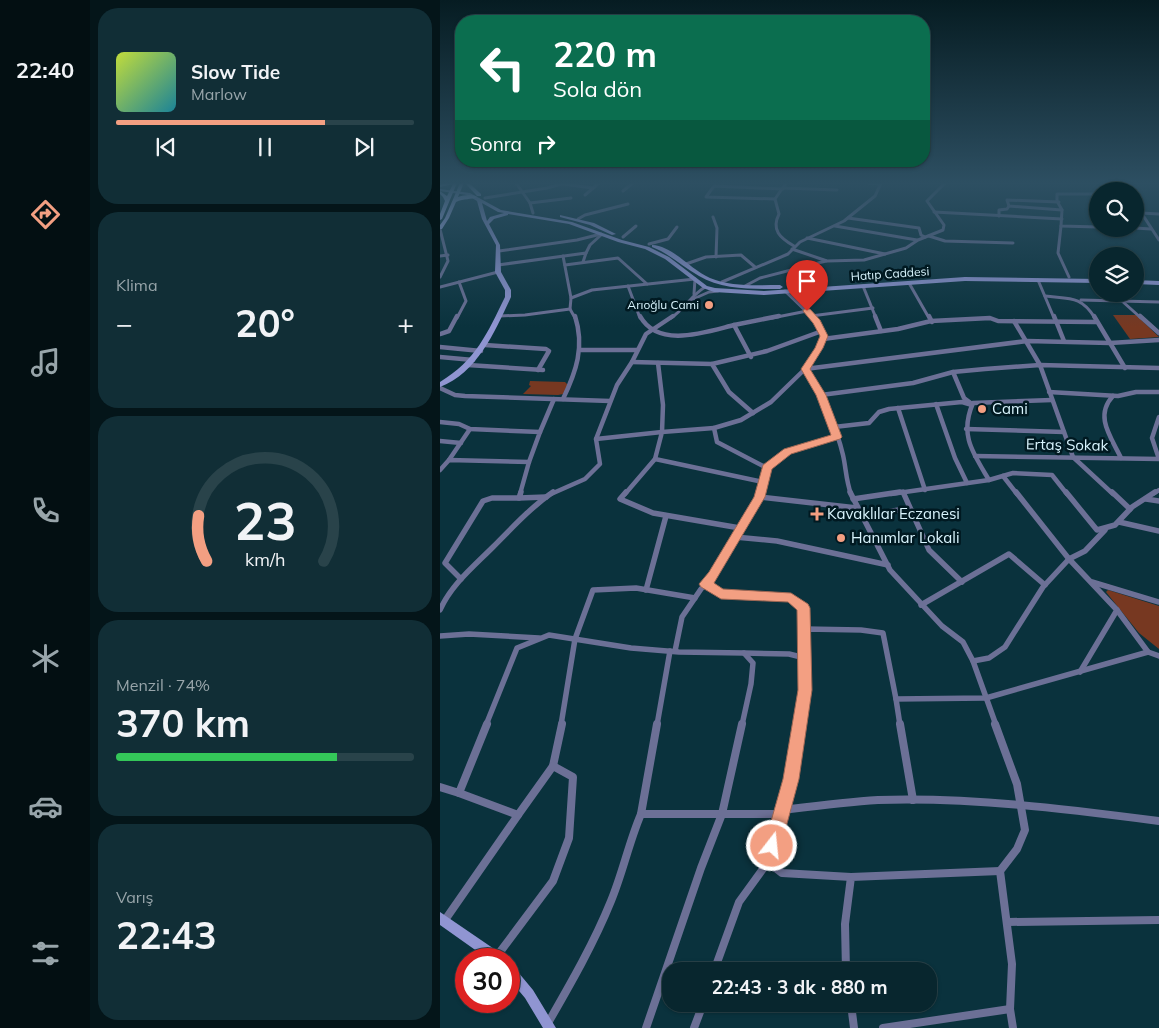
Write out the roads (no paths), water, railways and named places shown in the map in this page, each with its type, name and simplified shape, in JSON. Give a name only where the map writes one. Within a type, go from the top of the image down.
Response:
[{"type":"main road","points":[[440,387],[468,365],[483,348],[508,297],[508,290],[498,272],[499,251],[490,231]]},
{"type":"main road","name":"Hatıp Caddesi","points":[[592,231],[658,252],[705,287],[719,291],[744,293],[965,279],[1089,281]]},
{"type":"main road","name":"Hatıp Caddesi","points":[[608,231],[664,249],[701,276],[745,286],[782,287],[964,275],[1089,277]]},
{"type":"main road","points":[[1144,278],[1159,278]]},
{"type":"main road","points":[[705,287],[723,282],[726,287],[719,291]]},
{"type":"main road","points":[[744,293],[738,289],[745,286]]},
{"type":"main road","points":[[443,919],[485,948]]},
{"type":"main road","points":[[520,983],[529,994],[548,1026]]},
{"type":"street","points":[[440,277],[448,262],[448,255],[441,231]]},
{"type":"street","points":[[623,237],[630,231]]},
{"type":"street","points":[[649,244],[668,239],[674,231]]},
{"type":"street","points":[[716,231],[716,257]]},
{"type":"street","points":[[777,231],[793,248],[827,261]]},
{"type":"street","points":[[723,282],[788,254],[807,238],[823,231]]},
{"type":"street","points":[[864,231],[918,240]]},
{"type":"street","points":[[920,231],[922,235],[946,241],[1013,243]]},
{"type":"street","points":[[745,286],[760,278],[827,261],[864,260],[906,248],[918,240],[940,231]]},
{"type":"street","points":[[1060,231],[1058,253],[1069,277]]},
{"type":"street","points":[[499,251],[577,240],[601,234]]},
{"type":"street","points":[[583,262],[590,245],[601,234]]},
{"type":"street","points":[[807,238],[885,254]]},
{"type":"street","points":[[498,265],[586,253]]},
{"type":"street","points":[[440,256],[448,255]]},
{"type":"street","points":[[686,264],[706,257],[741,255],[756,267]]},
{"type":"street","points":[[563,256],[570,309],[574,314],[582,340],[575,374],[563,399]]},
{"type":"street","points":[[565,265],[618,258],[647,284]]},
{"type":"street","points":[[440,287],[498,272]]},
{"type":"street","points":[[570,298],[592,290],[695,279],[696,284],[691,300]]},
{"type":"street","points":[[1038,280],[1064,341]]},
{"type":"street","points":[[440,334],[449,331],[466,301],[459,282]]},
{"type":"street","points":[[1156,282],[1159,288]]},
{"type":"street","points":[[909,283],[932,322]]},
{"type":"street","points":[[628,286],[643,322],[653,330],[675,336],[809,314],[873,308]]},
{"type":"street","points":[[863,286],[882,332]]},
{"type":"street","points":[[694,294],[705,287]]},
{"type":"street","points":[[440,610],[462,579],[536,504],[557,490],[585,479],[600,464],[596,439],[617,385],[632,362],[646,334],[665,323],[691,300],[709,292],[719,291]]},
{"type":"street","points":[[596,439],[714,428],[741,420],[771,402],[805,369],[819,348],[824,336],[809,314],[785,291]]},
{"type":"street","points":[[1044,296],[1089,300]]},
{"type":"street","points":[[1078,300],[1087,305],[1125,368]]},
{"type":"street","points":[[1123,302],[1159,333]]},
{"type":"street","points":[[1144,302],[1159,302]]},
{"type":"street","points":[[499,316],[525,315],[570,309]]},
{"type":"street","points":[[823,338],[882,332],[932,322],[990,318],[998,322],[1096,322]]},
{"type":"street","points":[[1014,322],[1040,365],[1073,457],[1130,509]]},
{"type":"street","points":[[734,325],[751,357]]},
{"type":"street","points":[[632,362],[712,364],[751,357],[785,347],[822,331]]},
{"type":"street","points":[[805,369],[1027,341],[1110,343],[1159,340]]},
{"type":"street","points":[[440,347],[548,350],[540,370],[468,365]]},
{"type":"street","points":[[581,350],[637,350]]},
{"type":"street","points":[[440,357],[473,360]]},
{"type":"street","points":[[658,363],[663,405],[662,432],[655,459],[620,499],[653,513],[740,528]]},
{"type":"street","points":[[712,364],[729,392],[752,413]]},
{"type":"street","points":[[821,395],[913,383],[953,372],[1040,365],[1159,368]]},
{"type":"street","points":[[805,369],[821,395],[834,428],[843,454],[848,487],[857,508],[888,565],[942,626],[963,642],[973,661],[1017,784],[1025,830],[1017,849],[1000,871],[1012,964],[1010,1009],[1013,1028]]},
{"type":"street","points":[[953,372],[964,398],[972,405]]},
{"type":"street","points":[[440,387],[455,395],[465,396],[610,401]]},
{"type":"street","points":[[1049,392],[1113,396],[1147,391],[1159,392]]},
{"type":"street","points":[[1113,396],[1105,406],[1103,414],[1105,423],[1121,458]]},
{"type":"street","points":[[519,498],[529,462],[554,399]]},
{"type":"street","points":[[834,428],[869,423],[879,412],[898,408],[962,402],[972,405],[985,401],[1052,400]]},
{"type":"street","points":[[936,404],[955,458],[967,483]]},
{"type":"street","points":[[972,405],[968,413],[966,440],[989,480]]},
{"type":"street","points":[[898,408],[925,490]]},
{"type":"street","points":[[1159,417],[1152,431],[1150,442],[1159,459]]},
{"type":"street","points":[[440,422],[459,424],[470,429],[540,432]]},
{"type":"street","points":[[714,428],[717,442],[767,468]]},
{"type":"street","points":[[440,470],[470,429]]},
{"type":"street","points":[[966,429],[1064,432]]},
{"type":"street","points":[[548,1026],[576,975],[618,883],[641,814],[673,651],[682,617],[705,584],[714,575],[760,497],[767,468],[788,452],[837,437]]},
{"type":"street","points":[[440,441],[461,443]]},
{"type":"street","name":"Ertaş Sokak","points":[[975,456],[1159,459]]},
{"type":"street","points":[[655,459],[763,482]]},
{"type":"street","points":[[449,460],[529,462]]},
{"type":"street","points":[[853,499],[989,480],[1012,473],[1052,475],[1097,530],[1109,530],[1130,509],[1159,490]]},
{"type":"street","points":[[1003,476],[1069,559],[1117,610],[1148,652],[1159,656]]},
{"type":"street","points":[[903,492],[929,550],[962,582]]},
{"type":"street","points":[[462,579],[445,562],[483,501],[492,498],[546,497]]},
{"type":"street","points":[[760,497],[857,508]]},
{"type":"street","points":[[1146,499],[1159,501]]},
{"type":"street","points":[[862,517],[909,508]]},
{"type":"street","points":[[646,590],[666,516]]},
{"type":"street","points":[[1119,522],[1159,531]]},
{"type":"street","points":[[973,661],[989,658],[1005,647],[1045,585],[1069,559],[1085,551],[1105,530]]},
{"type":"street","points":[[735,537],[777,541],[888,565]]},
{"type":"street","points":[[922,605],[1009,554],[1045,585]]},
{"type":"street","points":[[1090,582],[1159,602]]},
{"type":"street","points":[[705,584],[721,594],[791,598],[804,608],[805,629],[805,690],[791,779],[768,862],[739,902],[717,962]]},
{"type":"street","points":[[443,919],[553,766],[567,698],[575,639],[593,590],[636,588],[695,598]]},
{"type":"street","points":[[1079,672],[1117,610]]},
{"type":"street","points":[[805,629],[861,630],[883,633],[913,800]]},
{"type":"street","points":[[440,636],[469,634],[542,638]]},
{"type":"street","points":[[459,794],[517,648],[549,635],[631,648],[789,654],[805,658]]},
{"type":"street","points":[[896,699],[986,698],[1148,652]]},
{"type":"street","points":[[646,1028],[701,868],[722,814],[751,684],[753,662],[744,653]]},
{"type":"street","points":[[505,948],[553,881],[570,838],[572,777],[553,766]]},
{"type":"street","points":[[440,787],[518,815]]},
{"type":"street","points":[[641,814],[782,812],[808,806],[913,800],[1021,804],[1159,821]]},
{"type":"street","points":[[768,862],[782,873],[850,877],[1000,871]]},
{"type":"street","points":[[845,962],[850,877]]},
{"type":"street","points":[[1008,922],[1159,920]]},
{"type":"street","points":[[883,1028],[1010,1009]]},
{"type":"street","points":[[694,1028],[700,1012]]},
{"type":"street","points":[[852,1012],[854,1028]]},
{"type":"place","name":"Arıoğlu Cami","points":[[709,305]]},
{"type":"place","name":"Cami","points":[[982,409]]},
{"type":"place","name":"Kavaklılar Eczanesi","points":[[817,514]]},
{"type":"place","name":"Hanımlar Lokali","points":[[841,538]]}]
